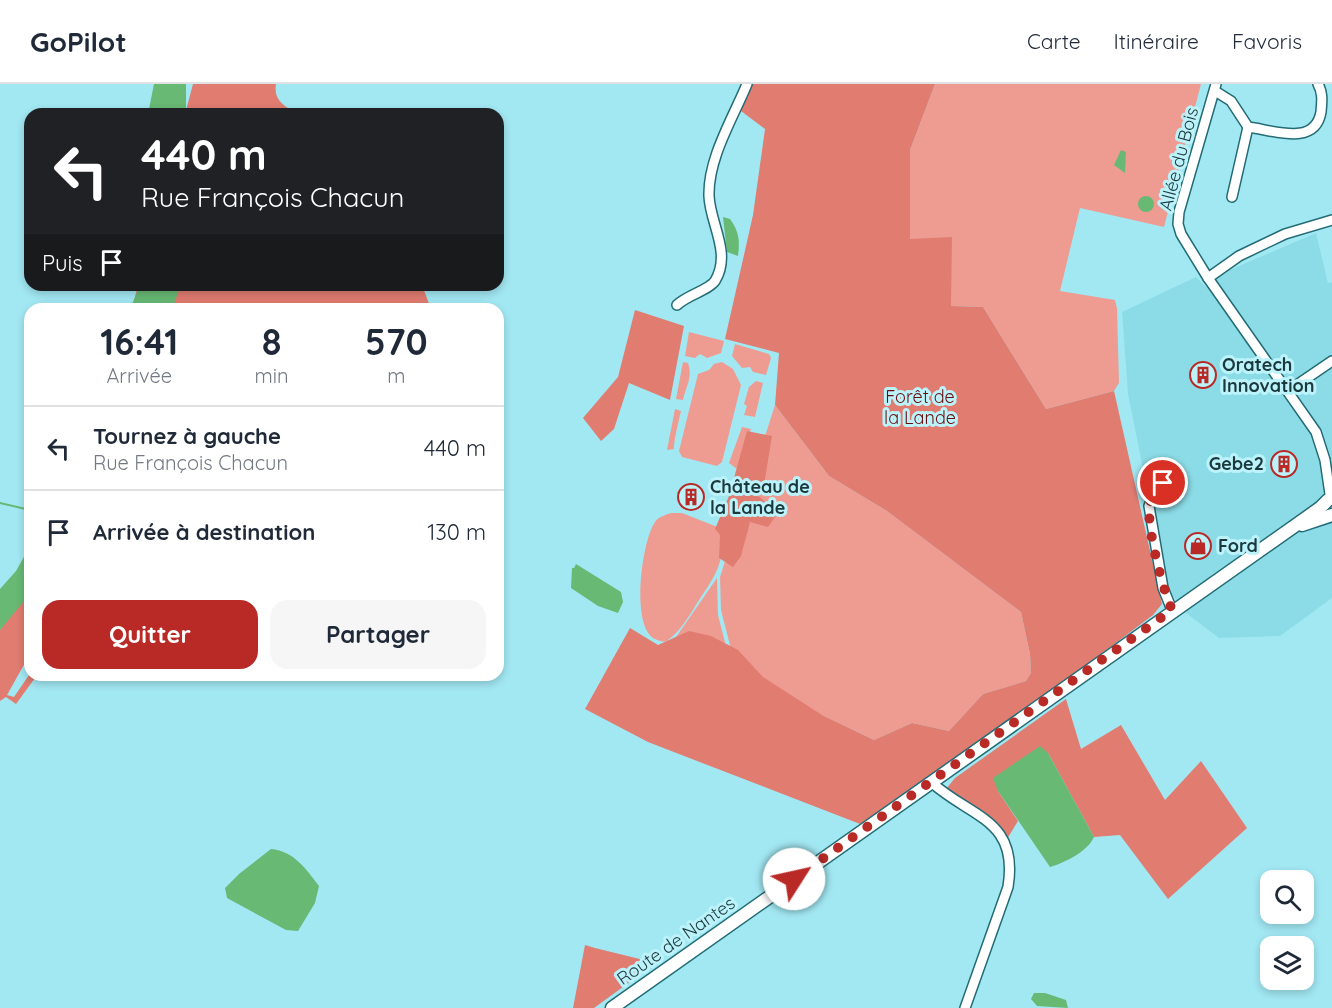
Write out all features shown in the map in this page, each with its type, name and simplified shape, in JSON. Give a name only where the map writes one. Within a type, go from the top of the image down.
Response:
[{"type":"main road","points":[[1330,495],[1332,514]]},
{"type":"main road","name":"Route de Nantes","points":[[612,1008],[1289,529],[1330,495]]},
{"type":"main road","name":"Route de Nantes","points":[[1289,529],[1332,514]]},
{"type":"street","points":[[677,305],[695,292],[711,285],[718,275],[722,254],[710,204],[710,179],[718,152],[747,84]]},
{"type":"street","points":[[1248,127],[1302,135],[1310,132],[1319,119],[1322,101],[1318,84]]},
{"type":"street","points":[[1215,88],[1231,101],[1248,127],[1232,197]]},
{"type":"street","name":"Allée du Bois","points":[[1215,88],[1179,212],[1178,224],[1181,234],[1206,275],[1316,432],[1325,460]]},
{"type":"street","points":[[1206,275],[1285,234],[1332,220]]},
{"type":"street","points":[[1287,391],[1332,361]]},
{"type":"street","points":[[1325,460],[1332,475]]},
{"type":"street","points":[[1325,460],[1330,495]]},
{"type":"street","points":[[1163,483],[1154,493],[1149,506],[1161,579],[1172,610]]},
{"type":"street","points":[[931,783],[1000,832],[1010,867],[1008,887],[965,1008]]},
{"type":"shaded area","points":[[154,84],[186,84],[186,108],[149,108]]},
{"type":"shaded area","points":[[935,84],[1201,84],[1164,227],[1080,208],[1060,291],[1115,300],[1119,383],[1114,391],[1046,409],[983,307],[951,306],[909,240],[910,150]]},
{"type":"shaded area","points":[[1121,150],[1126,152],[1125,173],[1114,165]]},
{"type":"shaded area","points":[[1146,196],[1154,204],[1146,212],[1138,204]]},
{"type":"shaded area","points":[[723,217],[730,219],[737,232],[738,256],[727,252]]},
{"type":"shaded area","points":[[1316,233],[1328,283],[1332,282],[1332,598],[1280,636],[1219,638],[1186,613],[1167,588],[1128,394],[1122,312],[1196,277],[1206,287],[1232,269]]},
{"type":"shaded area","points":[[138,291],[179,291],[174,303],[132,303]]},
{"type":"shaded area","points":[[689,332],[724,341],[721,353],[707,358],[700,354],[695,358],[685,356]]},
{"type":"shaded area","points":[[735,344],[769,354],[771,358],[766,375],[753,372],[750,367],[742,368],[732,356]]},
{"type":"shaded area","points":[[683,362],[688,363],[690,373],[683,400],[676,399]]},
{"type":"shaded area","points":[[722,362],[733,369],[741,385],[722,462],[717,466],[682,457],[679,451],[698,374]]},
{"type":"shaded area","points":[[756,381],[763,383],[755,417],[744,415],[747,406],[744,404],[749,387]]},
{"type":"shaded area","points":[[775,405],[829,476],[887,511],[1021,612],[1030,654],[1031,673],[1026,681],[983,694],[949,731],[912,723],[874,740],[822,715],[774,697],[734,661],[721,610],[720,577]]},
{"type":"shaded area","points":[[675,409],[681,411],[674,449],[667,450]]},
{"type":"shaded area","points":[[742,427],[751,429],[737,469],[729,463]]},
{"type":"shaded area","points":[[671,513],[682,513],[720,528],[722,549],[721,558],[710,583],[681,627],[663,642],[655,639],[647,631],[643,618],[641,583],[650,532],[658,519]]},
{"type":"shaded area","points":[[24,557],[24,601],[0,630],[0,589],[16,571]]},
{"type":"shaded area","points":[[576,564],[621,592],[623,602],[618,613],[598,606],[571,588],[572,568]]},
{"type":"shaded area","points":[[717,578],[718,615],[730,662],[674,640]]},
{"type":"shaded area","points":[[1040,746],[1048,753],[1094,837],[1081,852],[1050,867],[998,791],[993,778]]},
{"type":"shaded area","points":[[271,849],[293,857],[319,886],[315,903],[298,931],[286,930],[227,898],[225,888]]},
{"type":"shaded area","points":[[1034,993],[1045,993],[1066,1000],[1068,1008],[1037,1006],[1031,999]]},
{"type":"green space","points":[[193,84],[276,84],[278,99],[288,108],[187,108]]},
{"type":"green space","name":"Forêt de la Lande","points":[[749,84],[935,84],[910,150],[910,239],[952,237],[951,306],[983,307],[1046,409],[1114,391],[1162,604],[1153,615],[927,785],[860,824],[648,742],[585,709],[630,628],[658,645],[689,631],[711,636],[738,650],[763,677],[822,715],[874,740],[912,723],[949,731],[983,694],[1026,681],[1031,673],[1030,654],[1021,612],[887,511],[829,476],[775,405],[779,353],[725,339],[753,215],[765,129],[741,111]]},
{"type":"green space","points":[[136,291],[424,291],[429,303],[134,303]]},
{"type":"green space","points":[[635,310],[684,326],[670,400],[629,383],[614,429],[601,441],[583,418],[618,377]]},
{"type":"green space","points":[[747,431],[772,436],[764,485],[756,488],[754,495],[760,497],[777,514],[768,527],[750,522],[741,556],[733,567],[719,558],[720,535],[715,529],[729,496]]},
{"type":"green space","points":[[24,596],[24,665],[7,695],[14,697],[25,681],[33,681],[16,704],[6,697],[0,701],[0,630]]},
{"type":"green space","points":[[1066,699],[1081,749],[1121,725],[1165,800],[1201,761],[1247,828],[1168,899],[1120,835],[1094,837],[1048,753],[998,791],[1018,821],[1007,839],[998,825],[946,789],[955,778]]},
{"type":"green space","points":[[585,945],[656,963],[594,1008],[573,1008]]},
{"type":"waterway","points":[[0,503],[24,509]]},
{"type":"place","name":"Oratech Innovation","points":[[1203,375]]},
{"type":"place","name":"Gebe2","points":[[1284,464]]},
{"type":"place","name":"Château de la Lande","points":[[691,497]]},
{"type":"place","name":"Ford","points":[[1198,546]]},
{"type":"route","points":[[794,879],[1172,610],[1163,588],[1157,562],[1149,506],[1154,493],[1163,483]]}]
